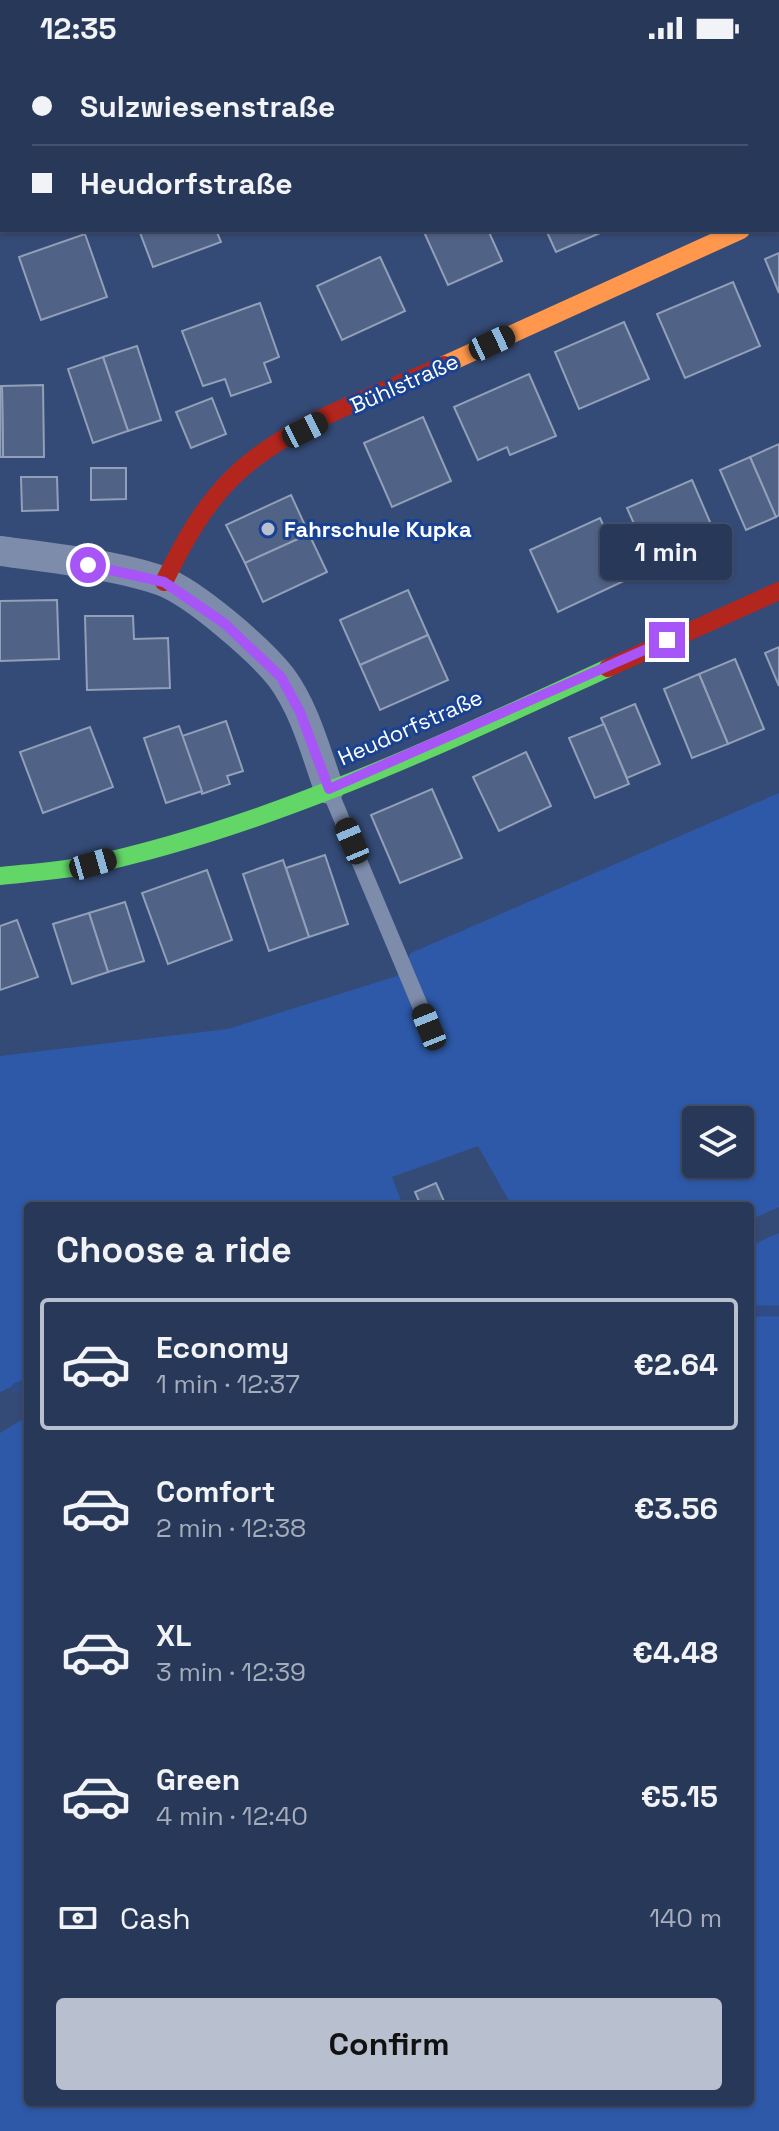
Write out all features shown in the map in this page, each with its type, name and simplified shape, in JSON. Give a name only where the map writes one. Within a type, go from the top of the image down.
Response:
[{"type":"street","name":"Bühlstraße","points":[[164,582],[187,533],[219,490],[261,453],[326,419],[737,232]]},
{"type":"street","points":[[0,551],[63,559],[164,582],[224,623],[281,677],[300,712],[329,789]]},
{"type":"street","name":"Heudorfstraße","points":[[0,876],[93,864],[219,829],[329,789],[779,591]]},
{"type":"lane","points":[[329,789],[429,1027]]},
{"type":"shaded area","points":[[779,793],[779,1207],[754,1218],[754,1202],[510,1202],[478,1146],[392,1177],[401,1202],[24,1202],[24,1381],[0,1392],[0,1056],[228,1029],[397,976],[411,953]]},
{"type":"shaded area","points":[[779,1233],[779,2131],[0,2131],[0,1433],[24,1418],[24,2106],[754,2106],[754,1244]]},
{"type":"building","points":[[140,232],[217,232],[221,242],[153,267]]},
{"type":"building","points":[[424,232],[489,232],[502,261],[448,285]]},
{"type":"building","points":[[547,232],[602,232],[556,252]]},
{"type":"building","points":[[85,234],[107,297],[41,320],[19,257]]},
{"type":"building","points":[[779,253],[779,293],[765,259]]},
{"type":"building","points":[[380,257],[405,311],[342,340],[317,286]]},
{"type":"building","points":[[733,282],[760,346],[685,378],[657,314]]},
{"type":"building","points":[[260,303],[279,357],[264,363],[271,382],[231,396],[225,379],[203,386],[182,331]]},
{"type":"building","points":[[624,322],[649,379],[579,409],[555,352]]},
{"type":"building","points":[[137,346],[161,420],[128,431],[103,357]]},
{"type":"building","points":[[103,357],[128,431],[93,443],[68,369]]},
{"type":"building","points":[[529,374],[556,436],[510,455],[507,447],[478,460],[454,407]]},
{"type":"building","points":[[43,385],[44,457],[3,457],[2,386]]},
{"type":"building","points":[[2,386],[3,457],[0,457]]},
{"type":"building","points":[[212,398],[226,434],[191,448],[176,412]]},
{"type":"building","points":[[423,417],[451,481],[392,507],[364,443]]},
{"type":"building","points":[[779,444],[779,515],[776,517],[750,457]]},
{"type":"building","points":[[750,457],[776,517],[746,530],[720,470]]},
{"type":"building","points":[[91,468],[126,468],[126,499],[91,500]]},
{"type":"building","points":[[21,477],[57,477],[58,510],[22,511]]},
{"type":"building","points":[[692,480],[719,543],[655,571],[627,508]]},
{"type":"building","name":"Fahrschule Kupka","points":[[291,495],[309,534],[245,563],[226,525]]},
{"type":"building","points":[[600,518],[628,579],[558,612],[530,550]]},
{"type":"building","points":[[309,534],[327,572],[263,602],[245,563]]},
{"type":"building","points":[[408,590],[428,635],[360,665],[340,620]]},
{"type":"building","points":[[57,600],[59,659],[0,661],[0,601]]},
{"type":"building","points":[[85,616],[133,616],[134,639],[168,638],[170,688],[87,690]]},
{"type":"building","points":[[428,635],[448,680],[380,710],[360,665]]},
{"type":"building","points":[[779,647],[779,686],[765,653]]},
{"type":"building","points":[[735,659],[764,729],[728,744],[699,674]]},
{"type":"building","points":[[699,674],[728,744],[692,758],[664,689]]},
{"type":"building","points":[[635,704],[660,764],[627,778],[601,718]]},
{"type":"building","points":[[226,721],[243,771],[227,776],[230,784],[202,794],[182,736]]},
{"type":"building","points":[[604,724],[629,784],[595,798],[569,738]]},
{"type":"building","points":[[179,726],[202,791],[166,803],[144,738]]},
{"type":"building","points":[[90,727],[113,787],[43,813],[20,752]]},
{"type":"building","points":[[526,752],[551,806],[499,831],[473,777]]},
{"type":"building","points":[[432,789],[462,858],[400,883],[371,815]]},
{"type":"building","points":[[325,855],[348,924],[309,937],[286,868]]},
{"type":"building","points":[[283,860],[309,937],[269,951],[243,874]]},
{"type":"building","points":[[207,870],[232,940],[168,964],[142,893]]},
{"type":"building","points":[[125,902],[144,961],[108,972],[89,913]]},
{"type":"building","points":[[89,913],[108,972],[72,984],[53,924]]},
{"type":"building","points":[[17,920],[38,977],[0,990],[0,926]]},
{"type":"building","points":[[436,1183],[444,1202],[419,1202],[415,1192]]},
{"type":"waterway","points":[[754,1311],[779,1311]]},
{"type":"waterway","points":[[17,1388],[24,1385]]},
{"type":"traffic: fast","points":[[0,876],[85,866],[219,830],[351,782],[608,668]]},
{"type":"traffic: slow","points":[[444,365],[737,232]]},
{"type":"traffic: jam","points":[[164,582],[185,541],[211,502],[253,459],[332,413],[444,365]]},
{"type":"traffic: jam","points":[[608,668],[779,591]]},
{"type":"place","name":"Fahrschule Kupka","points":[[268,529]]},
{"type":"route","points":[[88,565],[164,582],[224,623],[281,677],[300,712],[329,789],[667,640]]}]
